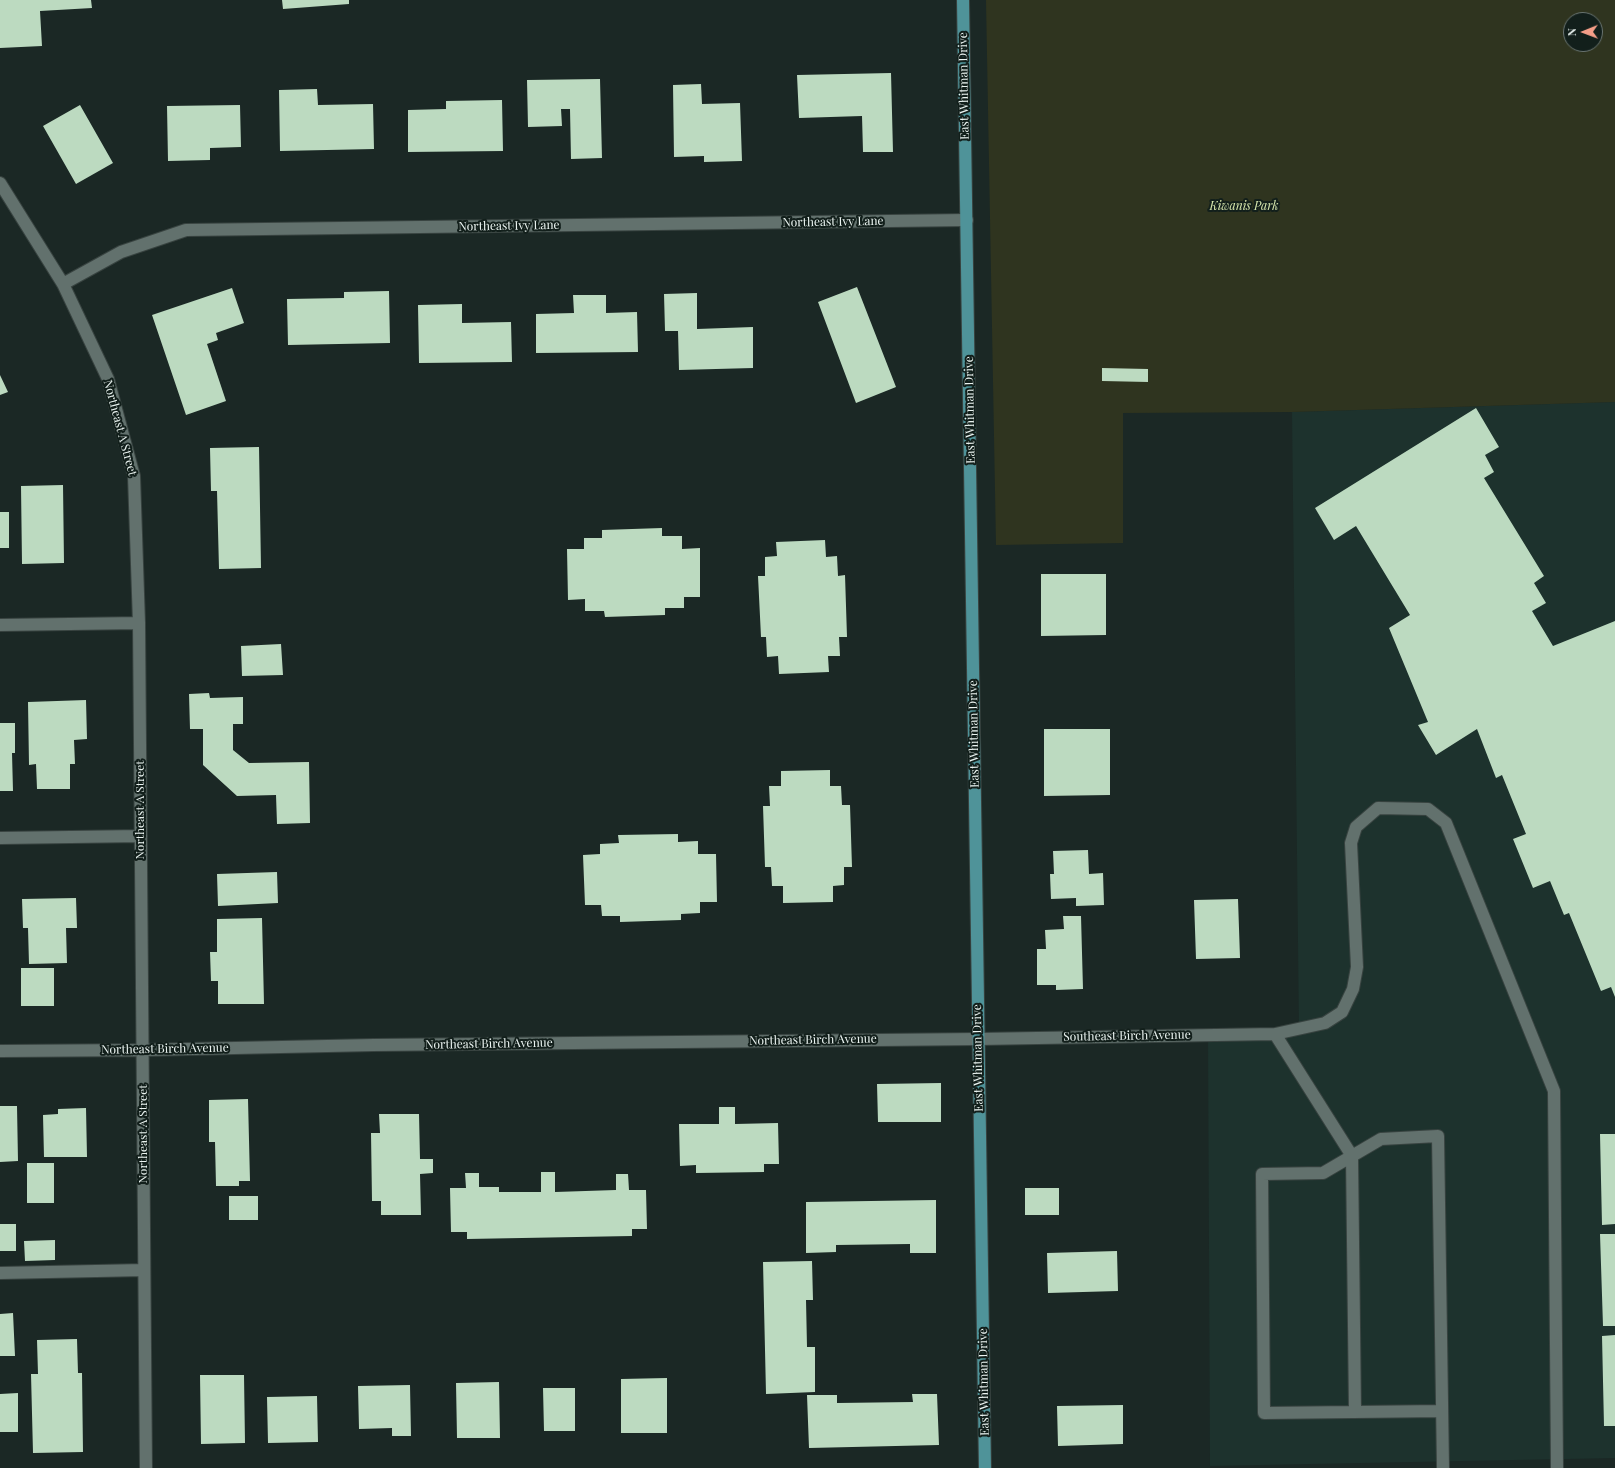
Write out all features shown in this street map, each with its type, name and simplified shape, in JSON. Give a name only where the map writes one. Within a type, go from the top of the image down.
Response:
[{"type":"main road","name":"East Whitman Drive","points":[[963,0],[978,1039],[986,1468]]},
{"type":"street","name":"Northeast A Street","points":[[0,184],[63,284],[108,379],[134,476],[139,623],[146,1468]]},
{"type":"street","name":"Northeast Ivy Lane","points":[[63,284],[121,252],[186,230],[967,220]]},
{"type":"street","points":[[0,625],[139,623]]},
{"type":"street","name":"Southeast Birch Avenue","points":[[978,1039],[1275,1034],[1325,1023],[1342,1012],[1353,989],[1356,967],[1351,842],[1356,827],[1378,808],[1428,809],[1446,823],[1554,1091],[1557,1468]]},
{"type":"street","points":[[0,838],[141,836]]},
{"type":"street","points":[[1275,1034],[1352,1156],[1355,1412]]},
{"type":"street","name":"Northeast Birch Avenue","points":[[0,1051],[142,1050],[374,1045],[978,1039]]},
{"type":"street","points":[[1442,1411],[1264,1413],[1262,1174],[1322,1173],[1381,1138],[1438,1136],[1443,1468]]},
{"type":"street","points":[[0,1273],[144,1270]]},
{"type":"shaded area","points":[[1615,402],[1615,1458],[1210,1466],[1208,1033],[1299,1031],[1292,412]]},
{"type":"green space","name":"Kiwanis Park","points":[[986,0],[1615,0],[1615,402],[1292,412],[1123,413],[1123,543],[996,545]]},
{"type":"building","points":[[0,0],[91,0],[92,8],[40,11],[42,46],[0,48]]},
{"type":"building","points":[[282,0],[349,0],[349,4],[283,9]]},
{"type":"building","points":[[891,73],[893,152],[863,152],[862,116],[799,118],[797,75]]},
{"type":"building","points":[[600,79],[602,158],[571,159],[570,109],[561,109],[562,126],[528,127],[527,80]]},
{"type":"building","points":[[701,84],[702,104],[740,103],[742,161],[704,162],[704,156],[674,157],[673,85]]},
{"type":"building","points":[[317,89],[318,105],[373,104],[374,149],[280,151],[279,90]]},
{"type":"building","points":[[502,100],[503,151],[408,152],[408,110],[446,109],[446,101]]},
{"type":"building","points":[[80,105],[113,163],[76,184],[43,126]]},
{"type":"building","points":[[240,105],[241,147],[210,148],[210,160],[168,161],[167,106]]},
{"type":"building","points":[[857,287],[896,387],[856,403],[818,302]]},
{"type":"building","points":[[232,288],[244,323],[216,333],[218,340],[207,344],[226,401],[186,415],[152,315]]},
{"type":"building","points":[[389,291],[390,343],[288,345],[287,299],[344,298],[344,292]]},
{"type":"building","points":[[697,293],[697,329],[753,327],[753,368],[679,370],[678,331],[665,331],[664,294]]},
{"type":"building","points":[[573,295],[606,295],[606,313],[637,312],[638,352],[536,353],[536,314],[574,313]]},
{"type":"building","points":[[462,304],[462,323],[511,322],[512,362],[419,363],[418,305]]},
{"type":"building","points":[[1102,368],[1148,369],[1148,382],[1102,381]]},
{"type":"building","points":[[0,375],[8,392],[0,395]]},
{"type":"building","points":[[1476,408],[1499,447],[1485,455],[1494,472],[1484,478],[1544,576],[1534,583],[1546,603],[1532,611],[1553,646],[1615,621],[1615,997],[1611,987],[1601,991],[1569,913],[1564,915],[1550,881],[1533,888],[1513,839],[1526,834],[1502,775],[1496,778],[1477,729],[1436,755],[1418,725],[1428,722],[1389,628],[1410,615],[1356,526],[1334,540],[1315,508]]},
{"type":"building","points":[[259,447],[261,568],[219,569],[217,491],[211,491],[210,448]]},
{"type":"building","points":[[63,485],[64,563],[22,564],[21,486]]},
{"type":"building","points":[[0,512],[9,512],[9,548],[0,548]]},
{"type":"building","points":[[662,528],[662,536],[682,536],[682,549],[700,548],[700,597],[684,597],[684,608],[665,608],[665,615],[605,617],[604,611],[585,611],[585,599],[568,600],[567,549],[584,549],[584,538],[602,538],[602,530]]},
{"type":"building","points":[[825,540],[826,557],[837,556],[838,576],[845,575],[847,637],[839,637],[840,656],[828,656],[829,672],[779,674],[778,656],[767,657],[766,637],[761,637],[758,576],[765,576],[765,557],[777,556],[776,542]]},
{"type":"building","points":[[1041,574],[1106,574],[1106,635],[1041,636]]},
{"type":"building","points":[[281,644],[283,675],[242,676],[241,646]]},
{"type":"building","points":[[209,693],[210,698],[243,697],[243,724],[233,724],[233,750],[249,763],[309,762],[310,823],[277,824],[276,795],[237,796],[203,765],[203,729],[190,729],[189,694]]},
{"type":"building","points":[[86,700],[87,739],[74,740],[75,764],[70,764],[70,789],[37,789],[36,764],[29,765],[28,702]]},
{"type":"building","points":[[0,723],[15,723],[15,753],[12,753],[13,791],[0,791]]},
{"type":"building","points":[[1044,729],[1110,729],[1110,795],[1044,796]]},
{"type":"building","points":[[830,770],[830,786],[841,786],[842,805],[850,805],[852,867],[844,867],[844,885],[833,886],[833,902],[783,903],[783,886],[772,886],[771,867],[765,867],[763,806],[770,806],[769,786],[781,786],[781,771]]},
{"type":"building","points":[[678,834],[678,842],[698,841],[698,854],[716,854],[717,902],[700,902],[700,913],[681,914],[681,920],[620,922],[620,916],[602,916],[601,905],[585,905],[583,855],[600,854],[600,844],[619,843],[618,835]]},
{"type":"building","points":[[1088,850],[1089,874],[1103,873],[1104,905],[1076,906],[1076,898],[1051,899],[1050,874],[1054,874],[1053,851]]},
{"type":"building","points":[[277,872],[278,903],[218,906],[217,874]]},
{"type":"building","points":[[76,898],[77,928],[66,928],[67,963],[29,964],[28,928],[23,928],[22,899]]},
{"type":"building","points":[[1238,899],[1240,958],[1196,959],[1194,900]]},
{"type":"building","points":[[1063,916],[1081,916],[1083,989],[1056,990],[1056,985],[1037,985],[1037,949],[1046,949],[1045,930],[1064,929]]},
{"type":"building","points":[[262,918],[264,1004],[218,1004],[218,981],[211,981],[210,952],[217,952],[217,919]]},
{"type":"building","points":[[21,968],[54,968],[54,1006],[21,1006]]},
{"type":"building","points":[[941,1083],[941,1122],[878,1122],[877,1084]]},
{"type":"building","points":[[248,1099],[250,1181],[239,1181],[239,1186],[216,1186],[215,1142],[209,1142],[209,1100]]},
{"type":"building","points":[[0,1106],[17,1106],[18,1161],[0,1162]]},
{"type":"building","points":[[719,1107],[735,1107],[735,1124],[778,1123],[779,1164],[764,1164],[764,1172],[696,1173],[696,1165],[680,1166],[679,1124],[719,1124]]},
{"type":"building","points":[[86,1108],[87,1157],[44,1157],[43,1115],[58,1114],[58,1109]]},
{"type":"building","points":[[379,1114],[419,1114],[420,1159],[433,1159],[433,1173],[420,1174],[421,1215],[381,1215],[381,1201],[372,1201],[371,1133],[380,1133]]},
{"type":"building","points":[[1600,1134],[1615,1134],[1615,1224],[1602,1225]]},
{"type":"building","points":[[27,1163],[54,1163],[54,1203],[27,1203]]},
{"type":"building","points":[[541,1172],[555,1172],[555,1192],[616,1190],[616,1174],[628,1174],[629,1190],[646,1190],[647,1229],[632,1229],[632,1236],[467,1239],[467,1232],[451,1232],[450,1188],[466,1188],[465,1173],[479,1173],[479,1187],[499,1187],[499,1192],[541,1192]]},
{"type":"building","points":[[1025,1188],[1059,1188],[1059,1215],[1025,1215]]},
{"type":"building","points":[[229,1196],[258,1196],[258,1220],[229,1220]]},
{"type":"building","points":[[936,1200],[936,1253],[910,1253],[910,1244],[836,1245],[836,1252],[806,1253],[806,1202]]},
{"type":"building","points":[[0,1224],[16,1224],[16,1251],[0,1251]]},
{"type":"building","points":[[1600,1234],[1615,1234],[1615,1326],[1603,1326]]},
{"type":"building","points":[[55,1240],[55,1260],[25,1261],[24,1241]]},
{"type":"building","points":[[1117,1251],[1118,1291],[1048,1293],[1047,1253]]},
{"type":"building","points":[[812,1261],[813,1300],[806,1300],[807,1347],[815,1347],[815,1392],[766,1394],[763,1262]]},
{"type":"building","points":[[13,1313],[15,1356],[0,1356],[0,1314]]},
{"type":"building","points":[[1615,1335],[1615,1426],[1604,1426],[1602,1336]]},
{"type":"building","points":[[77,1339],[78,1373],[82,1373],[83,1452],[33,1453],[31,1374],[38,1374],[37,1340]]},
{"type":"building","points":[[200,1375],[244,1375],[245,1443],[201,1444]]},
{"type":"building","points":[[667,1378],[667,1433],[621,1433],[621,1379]]},
{"type":"building","points":[[499,1382],[500,1438],[457,1438],[456,1383]]},
{"type":"building","points":[[410,1385],[411,1436],[392,1436],[392,1428],[359,1429],[358,1386]]},
{"type":"building","points":[[543,1388],[575,1388],[575,1431],[544,1431]]},
{"type":"building","points":[[18,1393],[18,1432],[0,1432],[0,1394]]},
{"type":"building","points":[[912,1394],[937,1394],[939,1445],[809,1448],[807,1395],[837,1395],[837,1403],[913,1402]]},
{"type":"building","points":[[317,1396],[318,1442],[268,1443],[267,1397]]},
{"type":"building","points":[[1123,1405],[1123,1444],[1058,1446],[1057,1406]]}]
